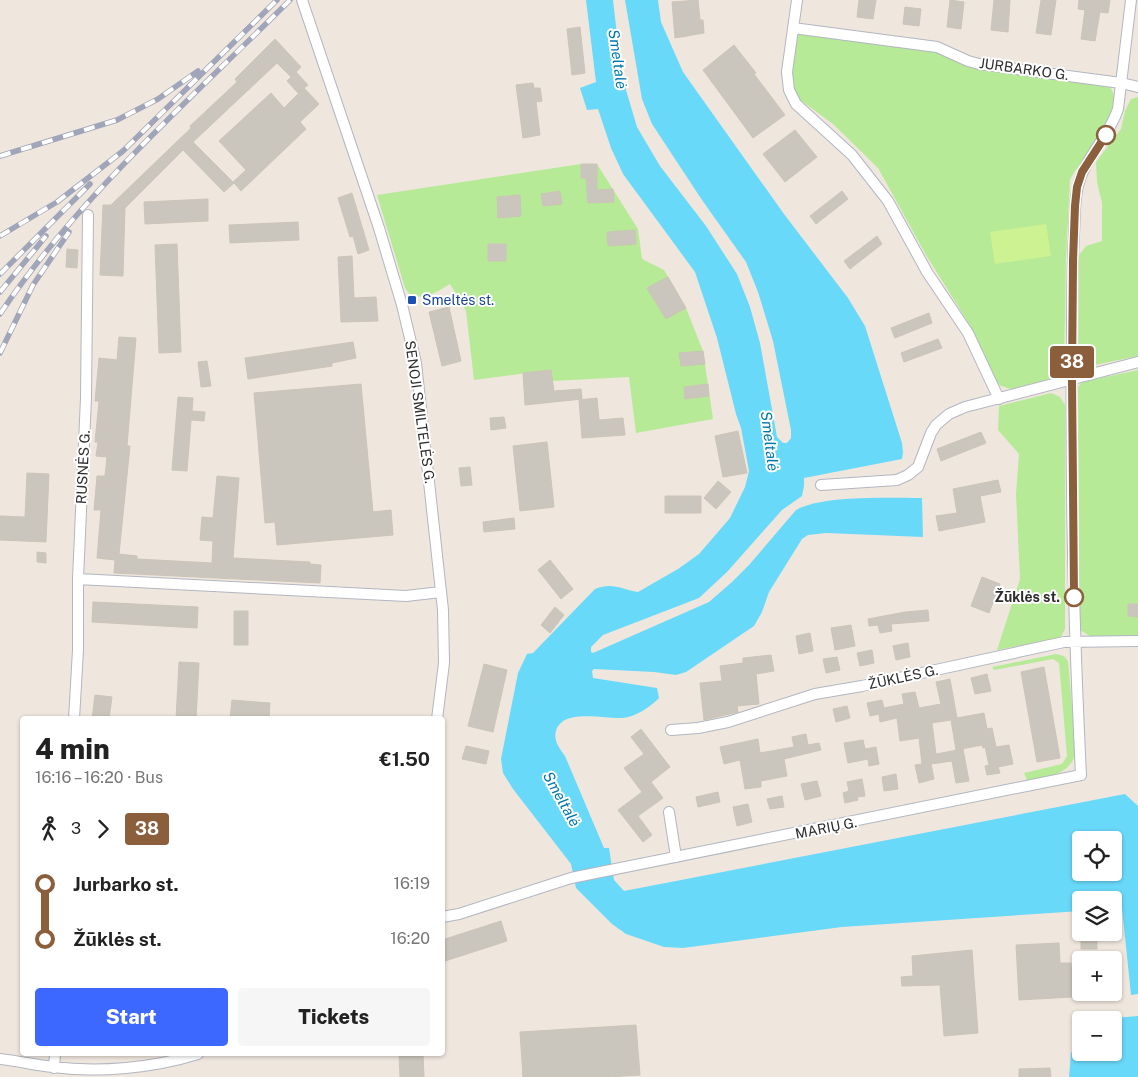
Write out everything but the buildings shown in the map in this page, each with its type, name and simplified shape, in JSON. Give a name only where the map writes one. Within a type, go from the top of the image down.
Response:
[{"type":"street","name":"SENOJI SMILTELĖS G.","points":[[302,0],[379,228],[410,337],[419,383],[444,633],[444,663],[437,716]]},
{"type":"street","points":[[796,0],[787,72],[789,90],[796,104],[852,155],[888,201],[927,272],[968,333],[999,399]]},
{"type":"street","points":[[1074,642],[1072,379],[1073,261],[1077,187],[1082,172],[1113,123],[1118,109],[1131,0]]},
{"type":"street","name":"JURBARKO G.","points":[[793,28],[936,47],[979,64],[1121,83],[1138,87]]},
{"type":"street","name":"RUSNĖS G.","points":[[74,716],[86,398],[88,214]]},
{"type":"street","points":[[821,485],[897,480],[918,467],[931,433],[936,425],[949,414],[965,407],[1138,362]]},
{"type":"street","points":[[78,579],[406,596],[441,592]]},
{"type":"street","name":"ŽŪKLĖS G.","points":[[671,730],[698,728],[728,722],[815,694],[862,686],[1064,642],[1138,641]]},
{"type":"street","name":"MARIŲ G.","points":[[445,916],[571,878],[1081,775],[1074,642]]},
{"type":"street","points":[[668,812],[676,857]]},
{"type":"street","points":[[54,1068],[55,1056]]},
{"type":"street","points":[[0,1058],[54,1068],[86,1069],[149,1066],[190,1056]]},
{"type":"green space","points":[[796,33],[939,52],[1109,86],[1114,96],[1109,120],[1070,180],[1066,258],[1064,369],[1060,376],[1011,389],[1001,386],[995,381],[971,327],[926,255],[878,168],[833,124],[795,96],[790,74]]},
{"type":"green space","points":[[1138,97],[1138,356],[1085,367],[1080,366],[1078,362],[1079,255],[1086,246],[1102,241],[1102,203],[1097,182],[1096,162],[1121,129],[1125,111],[1131,99]]},
{"type":"green space","points":[[581,164],[597,164],[638,229],[642,259],[664,270],[686,308],[703,351],[713,419],[636,433],[629,377],[552,381],[551,370],[474,380],[466,311],[450,284],[436,292],[421,297],[410,295],[405,288],[377,195]]},
{"type":"green space","points":[[1046,224],[1051,256],[995,264],[990,232]]},
{"type":"green space","points":[[1138,370],[1138,636],[1090,636],[1080,630],[1079,621],[1078,387],[1082,382]]},
{"type":"green space","points":[[1051,393],[1060,397],[1065,405],[1065,629],[1061,637],[997,650],[1020,579],[1016,494],[1019,454],[998,430],[999,406]]},
{"type":"green space","points":[[1056,654],[1064,656],[1068,661],[1076,753],[1068,767],[1063,771],[1050,776],[1027,780],[1024,773],[1062,764],[1067,756],[1059,663],[1053,659],[994,670],[992,667]]},
{"type":"water","name":"Smeltalė","points":[[586,0],[613,0],[626,90],[637,127],[660,166],[706,226],[737,274],[750,307],[760,343],[777,437],[783,443],[787,443],[791,438],[791,430],[773,341],[758,292],[746,262],[652,124],[642,99],[625,0],[658,0],[661,22],[683,72],[784,214],[848,298],[865,326],[902,443],[903,452],[902,459],[804,478],[802,496],[782,510],[727,572],[699,598],[603,635],[591,647],[591,652],[593,653],[709,602],[749,565],[796,510],[822,502],[856,498],[922,498],[923,537],[826,533],[808,535],[802,539],[769,592],[762,612],[754,626],[686,672],[676,675],[594,669],[592,671],[593,678],[657,688],[659,698],[632,716],[615,718],[586,716],[569,719],[562,722],[557,728],[555,736],[604,848],[609,848],[614,880],[624,891],[1125,794],[1138,806],[1138,994],[1131,995],[1122,891],[1072,891],[1072,912],[842,927],[683,948],[664,947],[626,934],[612,924],[576,888],[571,864],[513,789],[503,773],[501,759],[518,673],[527,654],[533,653],[595,589],[612,586],[638,592],[678,569],[699,554],[730,518],[745,487],[749,471],[741,428],[717,338],[695,272],[623,174],[611,148],[598,109],[587,110],[580,88],[596,82]]},
{"type":"water","points":[[1138,1016],[1138,1077],[1069,1077],[1072,1052],[1072,1061],[1122,1061],[1122,1017]]},
{"type":"railway","points":[[0,236],[57,202],[123,151],[277,0]]},
{"type":"railway","points":[[0,314],[31,270],[100,189],[175,112],[290,0]]},
{"type":"railway","points":[[0,156],[117,120],[158,99],[198,71]]},
{"type":"railway","points":[[0,274],[90,184]]},
{"type":"railway","points":[[0,353],[33,285],[69,232]]},
{"type":"railway","points":[[0,292],[46,236]]},
{"type":"bus line","name":"38","points":[[1074,597],[1072,379],[1075,206],[1077,187],[1082,172],[1106,135]]},
{"type":"place","name":"Smeltės st.","points":[[412,300]]},
{"type":"place","name":"Žūklės st.","points":[[1074,597]]}]
